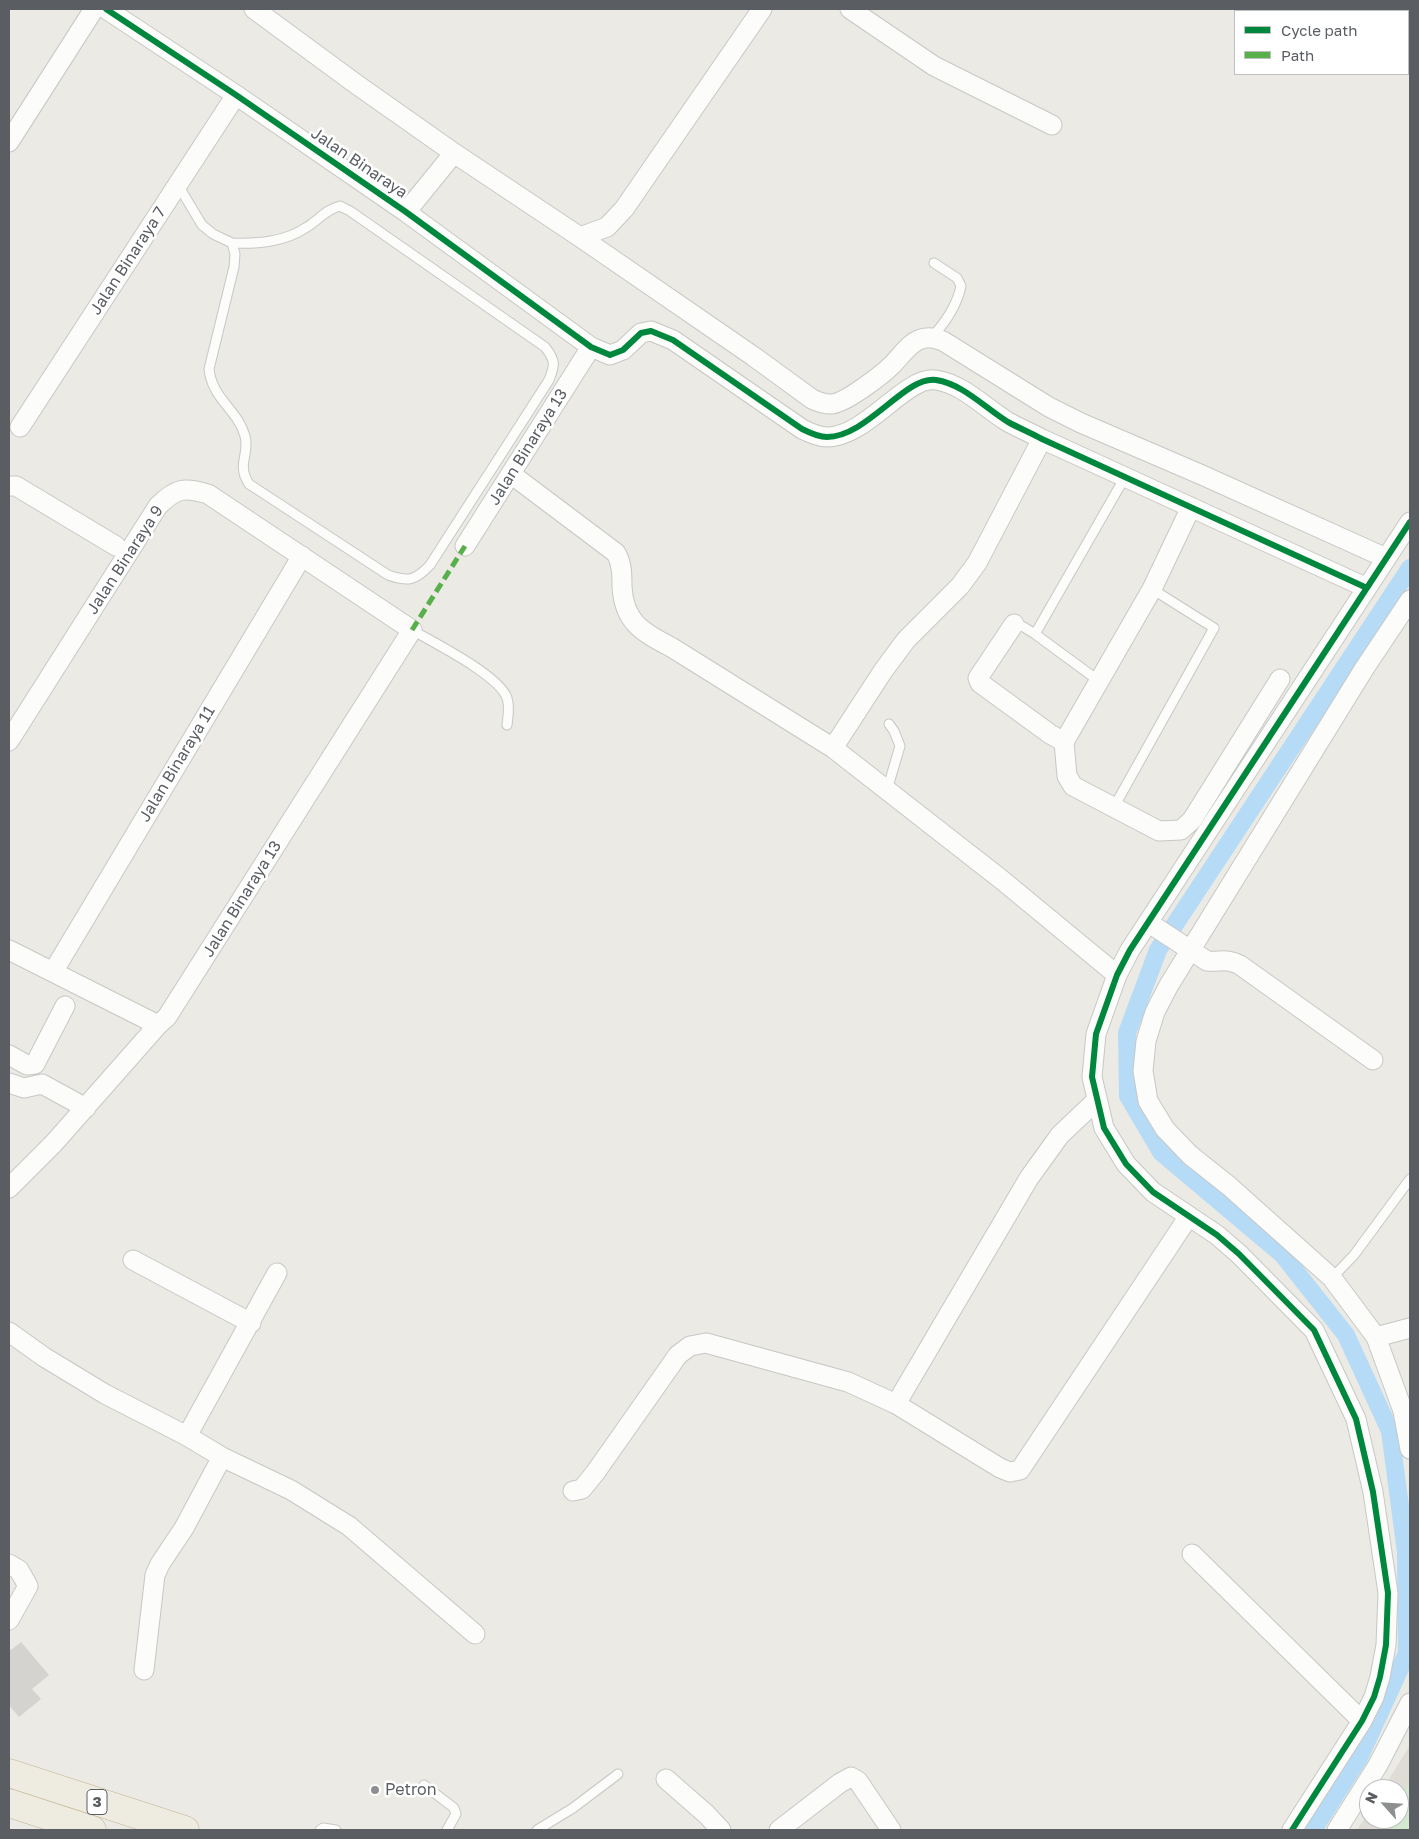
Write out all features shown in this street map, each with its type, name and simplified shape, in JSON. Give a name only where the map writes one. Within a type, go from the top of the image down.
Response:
[{"type":"highway","name":"3","points":[[9,1773],[185,1830]]},
{"type":"highway","name":"3","points":[[9,1803],[84,1829]]},
{"type":"street","points":[[9,142],[94,9]]},
{"type":"street","name":"Jalan Binaraya","points":[[106,9],[406,212],[590,348]]},
{"type":"street","points":[[254,9],[454,153],[580,237],[812,399],[832,404],[844,401],[891,366],[911,344],[920,339],[932,337],[943,341],[1049,407],[1081,424],[1202,475],[1386,558]]},
{"type":"street","points":[[580,237],[606,226],[620,214],[762,9]]},
{"type":"street","points":[[854,10],[934,66],[1052,125]]},
{"type":"street","name":"Jalan Binaraya 7","points":[[20,427],[236,96]]},
{"type":"street","points":[[406,212],[454,153]]},
{"type":"street","points":[[590,348],[610,355],[623,350],[642,333],[651,331],[661,334],[802,429],[814,435],[827,437],[841,434],[872,418],[922,380],[934,379],[946,382],[959,388],[1008,422],[1042,439],[1367,588]]},
{"type":"street","name":"Jalan Binaraya 13","points":[[465,546],[590,348]]},
{"type":"street","points":[[833,748],[883,671],[906,640],[960,586],[977,563],[1042,439]]},
{"type":"street","points":[[511,474],[616,553],[621,562],[623,600],[630,618],[644,633],[671,647],[833,748],[1002,880],[1117,975]]},
{"type":"street","points":[[9,486],[16,486],[116,546]]},
{"type":"street","name":"Jalan Binaraya 9","points":[[9,741],[158,506],[168,496],[182,489],[208,494],[412,630]]},
{"type":"street","points":[[1191,507],[1152,589],[1064,742],[1067,776],[1073,786],[1159,831],[1181,830],[1187,827],[1192,820],[1280,679]]},
{"type":"street","points":[[1292,1830],[1362,1721],[1374,1697],[1386,1645],[1388,1593],[1374,1492],[1356,1419],[1314,1330],[1239,1254],[1217,1235],[1153,1192],[1126,1164],[1104,1128],[1092,1076],[1096,1034],[1117,975],[1130,950],[1152,925],[1410,522]]},
{"type":"street","name":"Jalan Binaraya 11","points":[[53,972],[302,556]]},
{"type":"street","points":[[1410,600],[1364,669],[1187,949],[1155,1012],[1146,1041],[1143,1072],[1148,1101],[1165,1129],[1190,1155],[1229,1186],[1332,1278],[1376,1337],[1403,1411],[1410,1449]]},
{"type":"street","points":[[1014,624],[983,669],[978,678],[980,683],[1050,734],[1064,742]]},
{"type":"street","name":"Jalan Binaraya 13","points":[[9,1188],[54,1143],[167,1017],[412,630]]},
{"type":"street","points":[[1152,925],[1207,961],[1222,959],[1240,965],[1373,1060]]},
{"type":"street","points":[[9,950],[158,1025]]},
{"type":"street","points":[[31,1066],[37,1061],[65,1006]]},
{"type":"street","points":[[9,1055],[31,1066],[42,1084],[86,1108]]},
{"type":"street","points":[[9,1083],[24,1088],[42,1084]]},
{"type":"street","points":[[896,1404],[1029,1178],[1060,1135],[1097,1100]]},
{"type":"street","points":[[573,1491],[582,1489],[595,1473],[678,1355],[690,1346],[706,1343],[848,1382],[896,1404],[1000,1468],[1010,1472],[1020,1470],[1189,1216]]},
{"type":"street","points":[[133,1260],[250,1323]]},
{"type":"street","points":[[187,1436],[278,1273]]},
{"type":"street","points":[[1376,1337],[1410,1328]]},
{"type":"street","points":[[9,1332],[44,1357],[105,1394],[187,1436],[222,1457],[291,1490],[349,1526],[475,1634]]},
{"type":"street","points":[[144,1670],[155,1575],[160,1564],[184,1528],[222,1457]]},
{"type":"street","points":[[1192,1554],[1362,1721]]},
{"type":"street","points":[[9,1564],[19,1570],[28,1586],[9,1620]]},
{"type":"street","points":[[1337,1830],[1378,1765],[1410,1702]]},
{"type":"street","points":[[779,1830],[804,1823],[840,1783],[852,1778],[858,1781],[891,1830]]},
{"type":"street","points":[[666,1779],[706,1814],[721,1830]]},
{"type":"lane","points":[[178,185],[202,225],[232,243],[284,239],[310,226],[329,209],[340,206],[350,211],[546,347],[553,358],[554,368],[549,380],[430,566],[420,576],[411,579],[400,579],[388,575],[249,484],[244,476],[242,466],[246,448],[242,427],[210,381],[209,369],[234,267],[235,254],[232,243]]},
{"type":"lane","points":[[932,337],[941,327],[954,305],[961,286],[957,278],[934,263]]},
{"type":"lane","points":[[1035,634],[1125,477]]},
{"type":"lane","points":[[1114,807],[1214,628],[1152,589]]},
{"type":"lane","points":[[1014,624],[1022,626],[1035,634],[1100,680]]},
{"type":"lane","points":[[412,630],[484,673],[499,686],[508,702],[507,725]]},
{"type":"lane","points":[[887,790],[900,746],[889,724]]},
{"type":"lane","points":[[1332,1278],[1354,1255],[1410,1179]]},
{"type":"lane","points":[[537,1830],[573,1808],[618,1774]]},
{"type":"lane","points":[[424,1785],[454,1808],[456,1814],[447,1830]]},
{"type":"lane","points":[[320,1830],[323,1828],[336,1830]]},
{"type":"shaded area","points":[[1410,1745],[1410,1830],[1357,1830],[1359,1827],[1359,1829],[1409,1829],[1409,1779],[1389,1779]]},
{"type":"green space","points":[[1410,1783],[1410,1830],[1378,1830],[1409,1829]]},
{"type":"building","points":[[21,1642],[49,1675],[32,1689],[41,1699],[19,1717],[9,1705],[9,1647],[11,1650]]},
{"type":"waterway","points":[[1313,1830],[1359,1758],[1407,1653],[1406,1552],[1390,1431],[1346,1335],[1282,1254],[1161,1152],[1128,1096],[1127,1033],[1158,950],[1410,568]]},
{"type":"marked path","points":[[412,630],[465,546]]},
{"type":"cycle path","points":[[106,9],[236,95],[406,212],[591,347],[610,355],[623,350],[641,333],[651,331],[673,340],[802,429],[824,437],[842,434],[857,427],[912,387],[924,381],[936,380],[946,382],[965,391],[1008,422],[1042,439],[1367,588]]},
{"type":"cycle path","points":[[1292,1830],[1362,1721],[1374,1697],[1386,1645],[1388,1593],[1373,1492],[1356,1419],[1314,1330],[1239,1254],[1217,1235],[1153,1192],[1126,1164],[1104,1128],[1092,1077],[1096,1034],[1117,975],[1130,950],[1410,522]]},
{"type":"place","name":"Petron","points":[[375,1790]]}]
